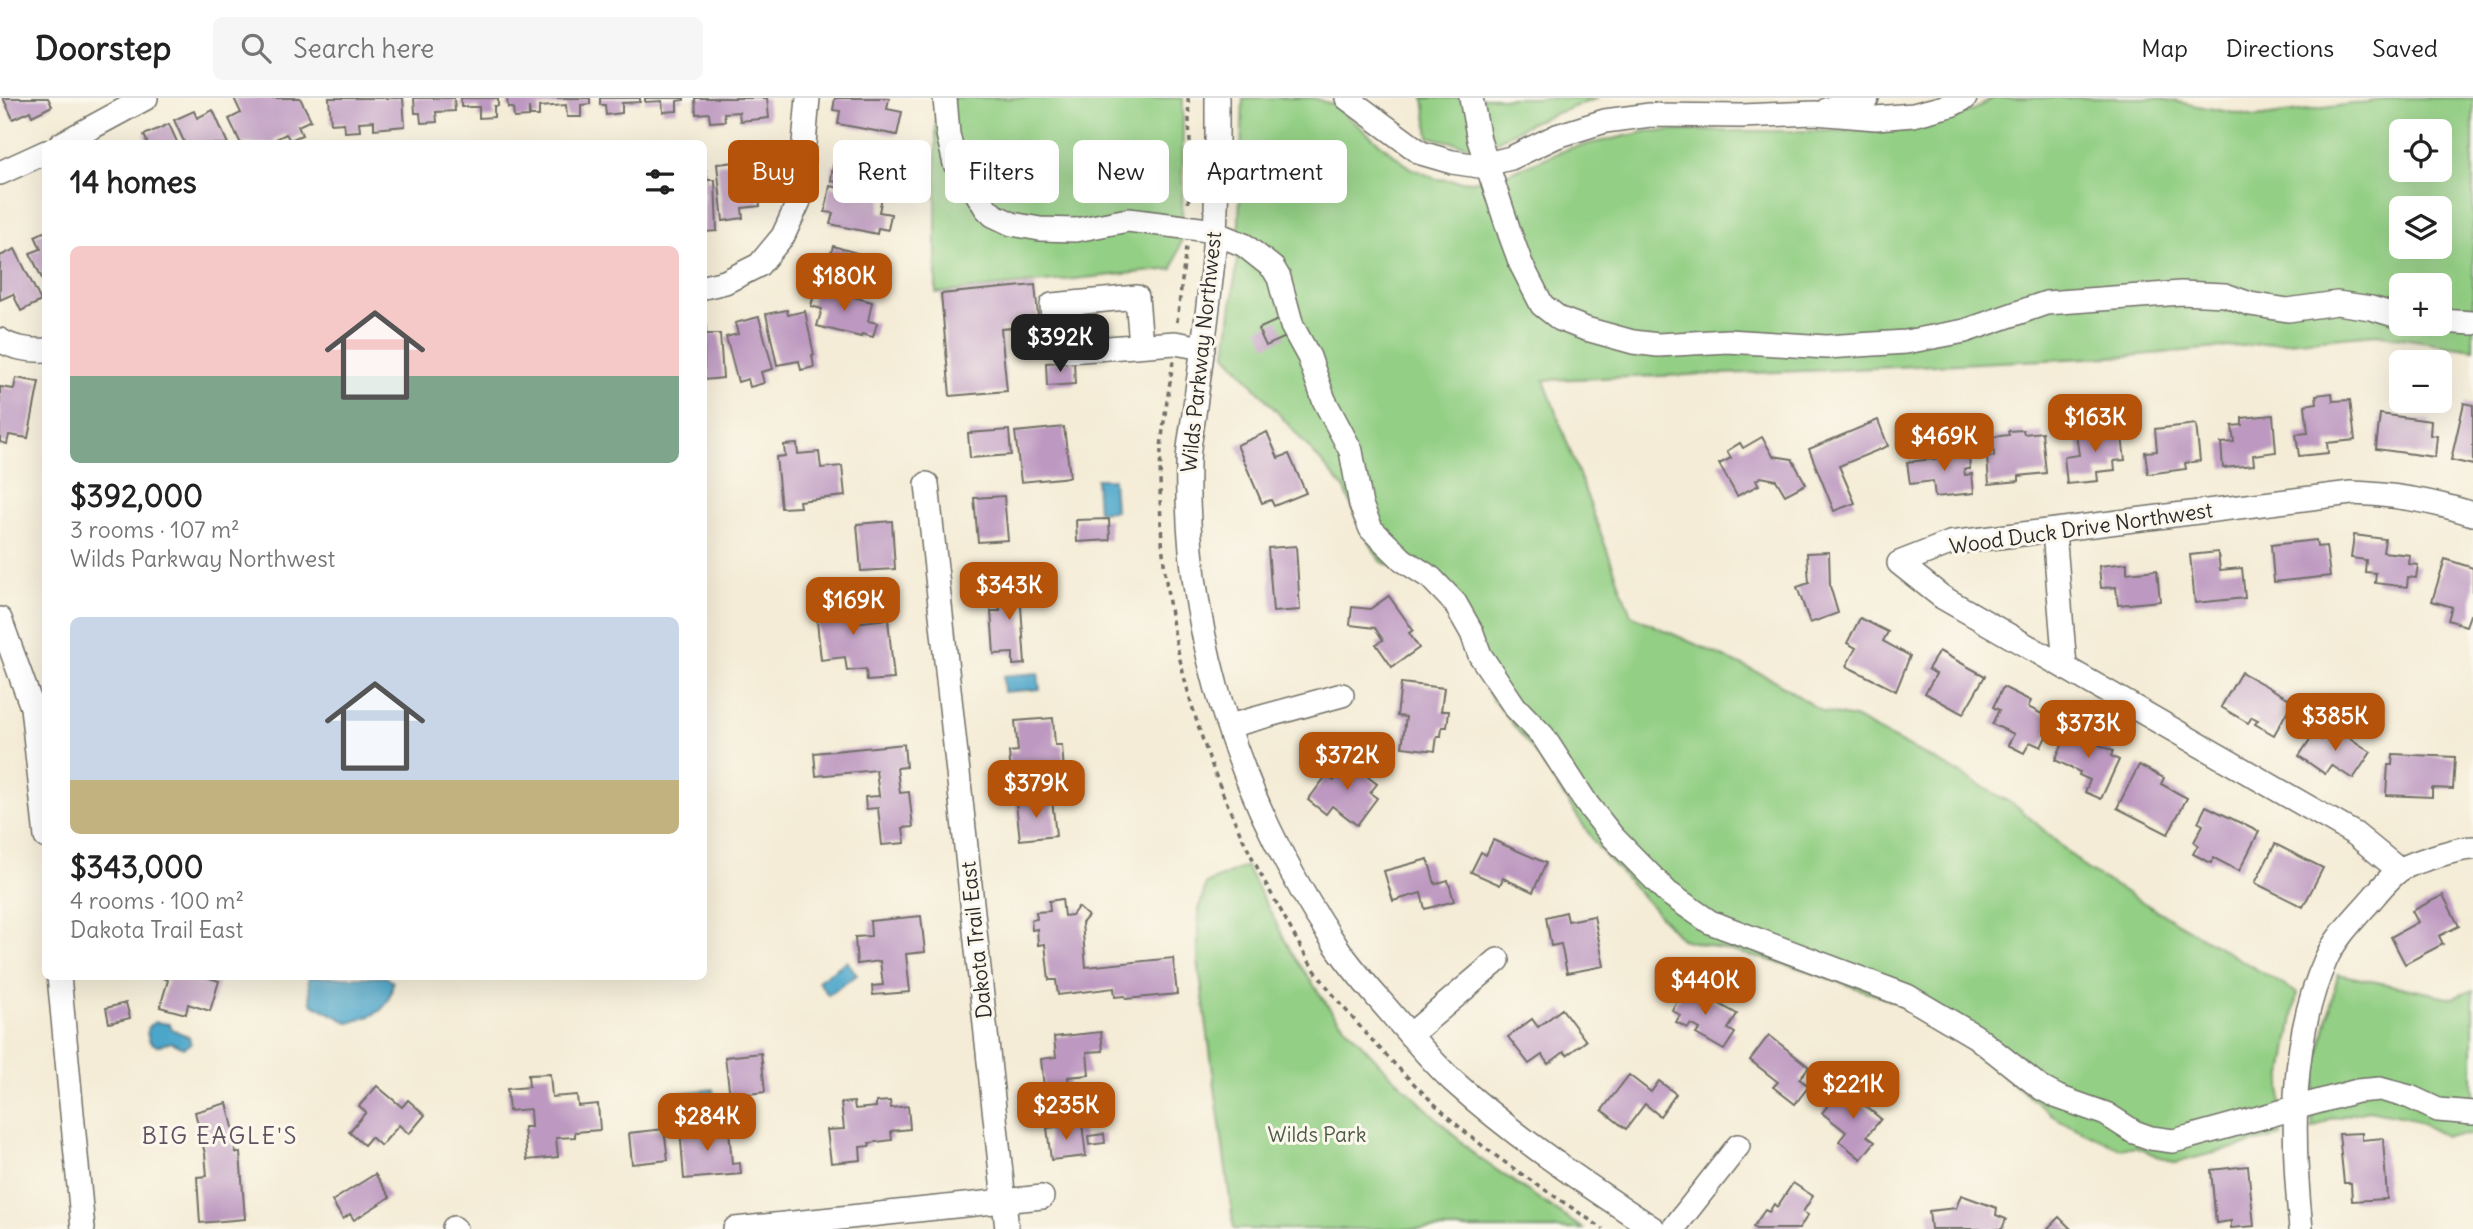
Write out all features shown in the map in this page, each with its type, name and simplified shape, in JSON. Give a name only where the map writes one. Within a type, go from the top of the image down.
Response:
[{"type":"street","points":[[68,140],[146,98]]},
{"type":"street","points":[[707,286],[725,282],[759,265],[783,236],[799,201],[808,98]]},
{"type":"street","points":[[944,98],[955,164],[993,215],[1012,224],[1040,229],[1076,230],[1128,220],[1187,226],[1214,232],[1244,245],[1273,268],[1279,278],[1292,326],[1309,357],[1324,400],[1350,451],[1361,505],[1371,530],[1403,560],[1431,578],[1455,603],[1472,633],[1479,654],[1514,707],[1543,736],[1587,804],[1613,837],[1668,893],[1710,922],[1907,996],[1989,1045],[2041,1088],[2106,1114],[2134,1132],[2151,1138],[2174,1141],[2189,1138],[2357,1091],[2380,1089],[2410,1097],[2438,1110],[2473,1113]]},
{"type":"street","name":"Wilds Parkway Northwest","points":[[1217,98],[1217,180],[1211,283],[1188,461],[1192,562],[1211,671],[1251,787],[1278,849],[1334,943],[1410,1035],[1451,1079],[1542,1154],[1654,1229]]},
{"type":"street","points":[[1347,98],[1421,153],[1479,166],[1511,158],[1557,136],[1605,121],[1650,115],[1815,113],[1876,118],[1913,115],[1951,105],[1965,98]]},
{"type":"street","points":[[1471,98],[1479,140],[1521,264],[1542,305],[1560,319],[1586,330],[1633,342],[1658,345],[1728,341],[1826,347],[1895,343],[1965,331],[2046,303],[2180,293],[2225,295],[2250,304],[2288,310],[2337,303],[2389,313]]},
{"type":"street","points":[[1815,113],[1867,98]]},
{"type":"street","points":[[0,173],[42,154]]},
{"type":"street","points":[[2452,322],[2473,323]]},
{"type":"street","points":[[0,340],[34,351],[42,350]]},
{"type":"street","points":[[1141,345],[1175,343],[1203,348]]},
{"type":"street","name":"Dakota Trail East","points":[[927,484],[1007,1229]]},
{"type":"street","name":"Wood Duck Drive Northwest","points":[[2399,870],[2355,834],[1942,597],[1899,563],[1950,543],[2351,493],[2393,494],[2439,503],[2473,514]]},
{"type":"street","points":[[2054,531],[2065,667]]},
{"type":"street","points":[[0,619],[32,707],[42,800]]},
{"type":"street","points":[[1229,726],[1342,695]]},
{"type":"street","points":[[2301,1229],[2296,1179],[2297,1081],[2309,1008],[2326,958],[2347,926],[2399,870],[2433,857],[2473,848]]},
{"type":"street","points":[[1410,1035],[1498,960]]},
{"type":"street","points":[[59,980],[83,1229]]},
{"type":"street","points":[[1673,1229],[1738,1146]]},
{"type":"street","points":[[735,1229],[1042,1197]]},
{"type":"green space","points":[[936,98],[1183,98],[1182,238],[1173,269],[936,293]]},
{"type":"green space","points":[[1243,98],[1314,98],[1333,105],[1410,168],[1437,179],[1472,182],[1501,176],[1570,148],[1649,131],[1896,131],[1927,125],[1971,111],[1994,98],[2156,98],[2255,117],[2397,98],[2473,98],[2473,349],[2376,334],[2128,356],[1544,380],[1631,615],[1772,679],[1823,712],[1854,718],[1950,768],[2019,808],[2088,870],[2297,993],[2281,1086],[2281,1136],[2175,1163],[2137,1148],[2119,1148],[2060,1121],[1973,1051],[1896,1002],[1793,966],[1681,939],[1599,849],[1532,748],[1491,697],[1445,604],[1421,581],[1380,561],[1358,521],[1345,489],[1226,354],[1238,253],[1240,203],[1347,203],[1347,140],[1242,140]]},
{"type":"green space","points":[[1424,98],[1598,98],[1532,122],[1497,141],[1470,146],[1429,137]]},
{"type":"green space","name":"Wilds Park","points":[[1246,866],[1293,955],[1333,1013],[1381,1065],[1476,1156],[1583,1229],[1234,1229],[1198,960],[1198,914],[1206,884]]},
{"type":"green space","points":[[2338,974],[2453,998],[2473,990],[2473,1135],[2445,1136],[2410,1118],[2368,1110],[2331,1119],[2312,1129],[2316,1069]]},
{"type":"water","points":[[1096,479],[1113,479],[1115,511],[1098,512]]},
{"type":"water","points":[[1038,673],[1040,689],[1004,692],[1003,676]]},
{"type":"water","points":[[847,961],[857,975],[828,995],[818,981]]},
{"type":"water","points":[[308,980],[393,982],[388,1000],[380,1011],[349,1023],[311,1003]]},
{"type":"water","points":[[155,1022],[170,1024],[172,1029],[189,1037],[191,1044],[183,1048],[171,1042],[157,1046],[150,1042],[147,1033],[149,1026]]},
{"type":"water","points":[[713,1089],[715,1106],[681,1110],[680,1093]]},
{"type":"building","points":[[3,98],[48,98],[52,106],[32,116],[30,111],[13,119]]},
{"type":"building","points":[[234,98],[300,98],[311,120],[298,126],[302,135],[290,140],[286,134],[274,140],[239,140],[229,119],[241,113]]},
{"type":"building","points":[[329,98],[403,98],[405,126],[374,129],[374,121],[359,122],[360,131],[345,132],[344,123],[331,124]]},
{"type":"building","points":[[414,98],[454,98],[455,111],[436,112],[437,122],[421,123],[420,113],[415,113]]},
{"type":"building","points":[[461,98],[498,98],[498,106],[494,106],[494,117],[479,118],[479,107],[461,107]]},
{"type":"building","points":[[507,98],[590,98],[590,104],[581,105],[581,117],[567,117],[566,105],[539,107],[539,116],[530,116],[529,107],[529,117],[514,118],[513,108],[508,108]]},
{"type":"building","points":[[600,98],[640,98],[640,102],[622,103],[622,113],[606,115],[605,105],[600,105]]},
{"type":"building","points":[[645,98],[684,100],[677,101],[677,111],[663,112],[662,101],[645,102]]},
{"type":"building","points":[[695,98],[767,98],[769,118],[740,121],[739,112],[724,113],[725,121],[710,122],[709,113],[696,114]]},
{"type":"building","points":[[835,98],[889,98],[887,109],[902,112],[897,135],[838,124],[840,111],[833,110]]},
{"type":"building","points":[[213,110],[226,140],[183,140],[174,120],[194,111],[197,118]]},
{"type":"building","points":[[169,124],[176,140],[146,140],[144,135]]},
{"type":"building","points":[[728,163],[728,203],[760,203],[760,206],[742,208],[743,218],[723,221],[717,164]]},
{"type":"building","points":[[707,180],[715,180],[717,231],[707,232]]},
{"type":"building","points":[[830,186],[833,187],[833,203],[881,203],[879,212],[891,214],[888,230],[878,228],[877,234],[830,224],[833,213],[825,212]]},
{"type":"building","points":[[42,233],[42,278],[30,253],[41,249],[35,236]]},
{"type":"building","points":[[833,246],[880,260],[878,267],[888,270],[884,284],[873,280],[869,295],[815,279],[819,265],[827,267]]},
{"type":"building","points":[[15,249],[41,301],[21,311],[13,294],[0,300],[0,256]]},
{"type":"building","points":[[1035,285],[1039,326],[1001,329],[1007,391],[950,396],[941,294]]},
{"type":"building","points":[[816,287],[872,302],[868,321],[877,323],[873,337],[862,334],[861,337],[817,326],[822,309],[811,306]]},
{"type":"building","points":[[787,310],[788,315],[805,311],[814,367],[801,370],[799,361],[777,365],[766,314]]},
{"type":"building","points":[[759,317],[773,369],[761,372],[764,383],[750,387],[748,379],[738,382],[726,337],[738,334],[735,323]]},
{"type":"building","points":[[1278,320],[1286,337],[1266,346],[1258,329]]},
{"type":"building","points":[[707,334],[720,334],[723,378],[707,380]]},
{"type":"building","points":[[1074,361],[1075,384],[1047,386],[1046,363]]},
{"type":"building","points":[[16,378],[39,382],[28,438],[9,435],[7,444],[0,442],[0,387],[14,389]]},
{"type":"building","points":[[2332,393],[2333,401],[2350,400],[2355,440],[2327,443],[2328,453],[2299,456],[2296,434],[2308,433],[2305,405],[2317,403],[2316,395]]},
{"type":"building","points":[[2464,403],[2473,405],[2473,465],[2451,460]]},
{"type":"building","points":[[2380,414],[2431,421],[2430,435],[2437,436],[2435,457],[2376,449]]},
{"type":"building","points":[[2273,415],[2276,452],[2253,455],[2254,465],[2223,468],[2221,443],[2234,442],[2232,426],[2242,425],[2242,418]]},
{"type":"building","points":[[1878,420],[1888,446],[1839,466],[1855,503],[1834,511],[1809,449]]},
{"type":"building","points":[[2111,422],[2112,431],[2121,429],[2125,460],[2114,461],[2115,470],[2097,472],[2098,481],[2067,484],[2064,457],[2079,455],[2076,434],[2097,432],[2096,423]]},
{"type":"building","points":[[2196,424],[2200,461],[2185,463],[2186,469],[2148,474],[2145,452],[2157,451],[2155,429]]},
{"type":"building","points":[[1064,427],[1070,477],[1021,482],[1015,432]]},
{"type":"building","points":[[1009,430],[1011,455],[970,458],[968,433]]},
{"type":"building","points":[[2023,430],[2024,434],[2042,432],[2046,473],[2019,476],[2019,481],[1989,484],[1987,457],[1994,456],[1993,437],[2009,435],[2008,431]]},
{"type":"building","points":[[1267,432],[1278,458],[1289,454],[1306,493],[1274,506],[1271,500],[1262,503],[1237,445]]},
{"type":"building","points":[[1762,437],[1773,456],[1792,459],[1806,484],[1785,495],[1776,480],[1761,477],[1756,480],[1759,485],[1737,496],[1719,464],[1731,458],[1727,451],[1740,443],[1743,448]]},
{"type":"building","points":[[797,444],[798,454],[819,452],[821,468],[842,466],[845,496],[799,501],[800,507],[781,508],[776,457],[785,456],[784,445]]},
{"type":"building","points":[[1961,447],[1962,456],[1969,456],[1970,469],[1964,469],[1965,475],[1972,474],[1974,493],[1935,497],[1933,481],[1910,484],[1907,462],[1941,458],[1940,449]]},
{"type":"building","points":[[1004,496],[1008,540],[978,542],[974,498]]},
{"type":"building","points":[[1109,519],[1110,540],[1077,542],[1076,520]]},
{"type":"building","points":[[892,521],[895,569],[861,571],[857,524]]},
{"type":"building","points":[[2354,535],[2385,539],[2383,552],[2410,555],[2409,564],[2418,565],[2416,578],[2408,577],[2407,587],[2375,583],[2376,573],[2365,572],[2366,560],[2351,558]]},
{"type":"building","points":[[2316,540],[2317,547],[2326,546],[2330,576],[2274,582],[2271,545]]},
{"type":"building","points":[[1296,546],[1300,610],[1273,612],[1268,548]]},
{"type":"building","points":[[1829,552],[1830,586],[1838,613],[1810,623],[1797,587],[1809,583],[1807,553]]},
{"type":"building","points":[[2218,552],[2220,570],[2242,568],[2245,598],[2195,603],[2190,555]]},
{"type":"building","points":[[2445,559],[2473,568],[2473,616],[2470,615],[2466,626],[2448,620],[2452,607],[2432,601]]},
{"type":"building","points":[[2127,563],[2127,573],[2157,570],[2160,601],[2118,605],[2116,587],[2101,588],[2099,566]]},
{"type":"building","points":[[1019,578],[1025,664],[1013,665],[1013,653],[994,654],[991,611],[1000,611],[998,579]]},
{"type":"building","points":[[850,590],[854,623],[888,619],[894,679],[867,681],[866,669],[847,671],[845,657],[821,660],[814,593]]},
{"type":"building","points":[[1389,596],[1413,630],[1409,633],[1419,648],[1392,667],[1376,644],[1383,640],[1375,628],[1350,625],[1352,607],[1370,609]]},
{"type":"building","points":[[1860,618],[1888,632],[1883,641],[1910,656],[1896,691],[1846,666],[1856,648],[1847,643]]},
{"type":"building","points":[[1939,651],[1985,676],[1963,714],[1925,693],[1936,674],[1928,669]]},
{"type":"building","points":[[2241,672],[2293,701],[2274,735],[2255,724],[2258,720],[2252,717],[2248,723],[2221,707]]},
{"type":"building","points":[[1401,683],[1444,688],[1441,711],[1449,711],[1447,727],[1442,727],[1441,736],[1437,736],[1435,751],[1402,747],[1406,717],[1397,716]]},
{"type":"building","points":[[2003,687],[2031,701],[2028,707],[2054,720],[2041,747],[2030,742],[2024,753],[2008,745],[2014,734],[1992,724],[1999,710],[1993,707]]},
{"type":"building","points":[[1053,718],[1055,745],[1062,745],[1065,784],[1012,788],[1009,752],[1018,751],[1015,721]]},
{"type":"building","points":[[2071,726],[2097,739],[2095,743],[2113,751],[2111,756],[2119,760],[2101,799],[2085,792],[2090,780],[2055,760]]},
{"type":"building","points":[[2331,726],[2371,752],[2353,779],[2331,765],[2325,774],[2299,756],[2313,735],[2321,740]]},
{"type":"building","points":[[904,744],[906,767],[897,768],[900,793],[909,792],[913,827],[903,828],[905,843],[882,845],[878,808],[866,809],[865,797],[879,796],[876,770],[816,776],[814,753]]},
{"type":"building","points":[[2393,754],[2455,757],[2453,789],[2432,788],[2432,797],[2386,795],[2388,765],[2392,765]]},
{"type":"building","points":[[1360,759],[1374,769],[1368,777],[1377,784],[1370,793],[1377,798],[1357,825],[1332,806],[1326,814],[1308,800],[1326,776],[1334,781],[1346,765],[1352,769]]},
{"type":"building","points":[[2139,765],[2164,778],[2161,784],[2187,798],[2168,834],[2117,808]]},
{"type":"building","points":[[1052,799],[1056,836],[1020,840],[1016,803]]},
{"type":"building","points":[[2206,806],[2259,832],[2239,871],[2214,858],[2211,863],[2193,854],[2198,845],[2194,842],[2203,825],[2198,822]]},
{"type":"building","points":[[1493,840],[1546,863],[1533,892],[1503,878],[1500,885],[1471,872],[1481,852],[1486,855]]},
{"type":"building","points":[[2275,844],[2323,868],[2303,907],[2255,883]]},
{"type":"building","points":[[1428,859],[1435,884],[1448,880],[1454,901],[1425,909],[1421,893],[1393,901],[1384,871]]},
{"type":"building","points":[[2443,895],[2459,926],[2439,936],[2443,944],[2405,964],[2391,937],[2418,922],[2412,911]]},
{"type":"building","points":[[1062,899],[1064,916],[1072,915],[1078,907],[1088,916],[1082,923],[1086,967],[1173,958],[1177,994],[1126,999],[1125,996],[1115,997],[1114,988],[1058,995],[1056,980],[1049,980],[1045,944],[1038,945],[1037,929],[1032,930],[1031,920],[1037,919],[1036,912],[1050,911],[1049,901]]},
{"type":"building","points":[[1566,912],[1568,921],[1594,916],[1604,966],[1567,973],[1561,944],[1551,946],[1546,917]]},
{"type":"building","points":[[921,916],[925,952],[906,954],[910,992],[873,995],[872,986],[883,985],[880,961],[857,964],[855,937],[871,936],[870,921]]},
{"type":"building","points":[[168,980],[219,981],[210,1011],[188,1004],[186,1014],[160,1007]]},
{"type":"building","points":[[1686,985],[1737,1014],[1728,1029],[1735,1033],[1724,1050],[1696,1034],[1700,1029],[1691,1024],[1688,1028],[1676,1022],[1680,1015],[1672,1010]]},
{"type":"building","points":[[126,1003],[130,1018],[109,1023],[106,1008]]},
{"type":"building","points":[[1562,1009],[1586,1041],[1567,1055],[1564,1052],[1548,1064],[1542,1055],[1529,1064],[1508,1037],[1532,1019],[1538,1027]]},
{"type":"building","points":[[1101,1032],[1103,1051],[1087,1052],[1089,1075],[1068,1077],[1072,1114],[1047,1116],[1041,1059],[1056,1057],[1054,1037]]},
{"type":"building","points":[[1769,1035],[1809,1067],[1799,1079],[1809,1086],[1795,1104],[1773,1087],[1778,1082],[1750,1060]]},
{"type":"building","points":[[761,1053],[765,1092],[730,1096],[725,1057]]},
{"type":"building","points":[[550,1074],[552,1097],[577,1095],[578,1106],[598,1104],[600,1130],[575,1132],[575,1137],[556,1138],[558,1157],[527,1160],[524,1127],[531,1127],[530,1109],[509,1111],[507,1089],[529,1087],[528,1075]]},
{"type":"building","points":[[1629,1075],[1651,1092],[1659,1081],[1676,1094],[1660,1116],[1645,1104],[1626,1129],[1602,1110]]},
{"type":"building","points":[[1844,1085],[1865,1101],[1863,1104],[1881,1119],[1867,1136],[1875,1142],[1861,1159],[1839,1141],[1846,1132],[1822,1113]]},
{"type":"building","points":[[377,1086],[402,1107],[408,1100],[425,1115],[409,1134],[399,1125],[381,1146],[371,1137],[364,1145],[349,1132],[366,1112],[359,1106]]},
{"type":"building","points":[[890,1101],[891,1108],[908,1106],[910,1129],[891,1131],[892,1140],[860,1147],[861,1160],[831,1163],[827,1130],[844,1129],[841,1103],[854,1102],[855,1109],[876,1107],[876,1102]]},
{"type":"building","points":[[227,1103],[237,1144],[234,1145],[236,1153],[240,1153],[245,1219],[200,1223],[197,1177],[207,1176],[195,1112]]},
{"type":"building","points":[[1082,1124],[1086,1156],[1051,1160],[1047,1128]]},
{"type":"building","points":[[714,1125],[714,1132],[729,1130],[732,1164],[740,1163],[741,1174],[684,1179],[680,1128]]},
{"type":"building","points":[[664,1129],[668,1160],[632,1164],[629,1133]]},
{"type":"building","points":[[2362,1133],[2362,1140],[2383,1138],[2387,1199],[2352,1201],[2351,1183],[2344,1183],[2339,1134]]},
{"type":"building","points":[[1104,1134],[1105,1143],[1089,1145],[1088,1136]]},
{"type":"building","points":[[2248,1166],[2254,1226],[2231,1228],[2231,1221],[2216,1223],[2211,1170]]},
{"type":"building","points":[[375,1174],[390,1197],[354,1220],[350,1214],[343,1219],[332,1201]]},
{"type":"building","points":[[1793,1183],[1813,1196],[1803,1212],[1808,1215],[1799,1229],[1753,1227],[1765,1210],[1769,1212],[1774,1204],[1777,1207]]},
{"type":"building","points":[[1961,1195],[1997,1208],[1996,1215],[2006,1219],[2002,1229],[1931,1229],[1929,1211],[1956,1208]]},
{"type":"building","points":[[2059,1217],[2071,1229],[2047,1229]]},
{"type":"district","name":"BIG EAGLE'S","points":[[220,1135]]}]
